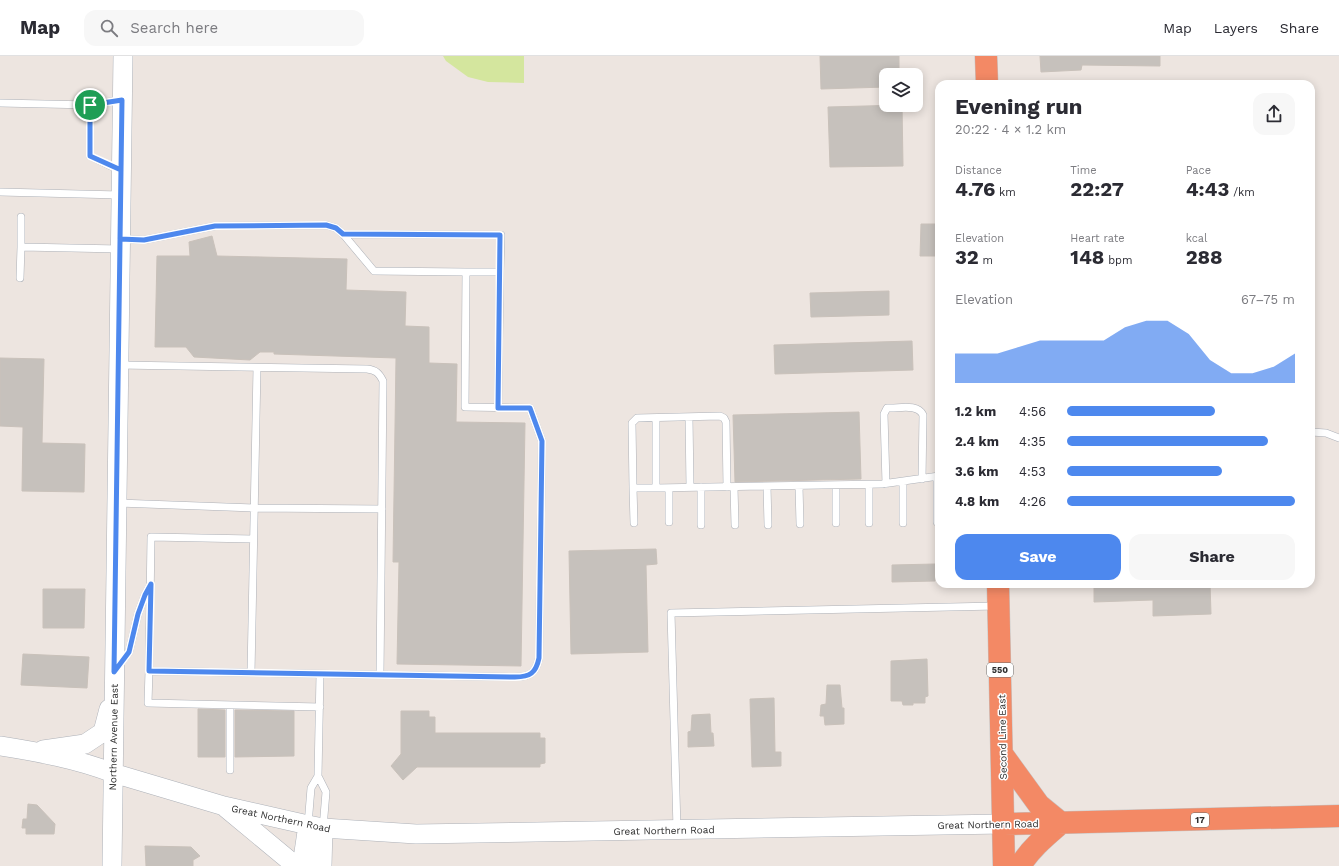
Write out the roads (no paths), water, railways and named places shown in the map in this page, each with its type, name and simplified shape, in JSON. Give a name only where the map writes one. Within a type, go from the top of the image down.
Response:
[{"type":"highway","points":[[986,56],[987,80]]},
{"type":"highway","name":"Second Line East","points":[[998,588],[1004,866]]},
{"type":"highway","points":[[1002,754],[1021,782],[1040,805],[1061,823],[1041,840],[1024,859],[1020,866]]},
{"type":"highway","name":"Great Northern Road","points":[[1004,824],[1339,816]]},
{"type":"main road","name":"Northern Avenue East","points":[[112,866],[123,56]]},
{"type":"main road","points":[[32,751],[85,744],[102,732],[114,681]]},
{"type":"main road","name":"Great Northern Road","points":[[0,746],[32,751],[96,766],[224,806],[315,827],[416,834],[1004,824]]},
{"type":"main road","points":[[224,806],[296,866]]},
{"type":"main road","points":[[305,866],[303,859],[315,827]]},
{"type":"main road","points":[[315,827],[322,866]]},
{"type":"lane","points":[[0,103],[90,105],[122,100]]},
{"type":"lane","points":[[90,105],[90,156],[121,170]]},
{"type":"lane","points":[[0,192],[121,195]]},
{"type":"lane","points":[[20,278],[21,218]]},
{"type":"lane","points":[[20,247],[120,244],[215,226],[326,225],[336,228],[343,234],[374,271],[500,272]]},
{"type":"lane","points":[[343,234],[500,235],[498,408]]},
{"type":"lane","points":[[149,671],[524,677],[531,674],[537,667],[539,658],[542,441],[530,408],[464,407],[466,272]]},
{"type":"lane","points":[[118,365],[257,368],[367,368],[375,370],[380,374],[383,381],[380,675]]},
{"type":"lane","points":[[251,672],[257,368]]},
{"type":"lane","points":[[886,484],[884,414],[887,408],[915,408],[923,415],[922,479]]},
{"type":"lane","points":[[634,523],[632,424],[637,418],[720,416],[724,418],[726,422],[734,525]]},
{"type":"lane","points":[[689,417],[690,487]]},
{"type":"lane","points":[[656,418],[656,488]]},
{"type":"lane","points":[[1315,432],[1326,433],[1339,438]]},
{"type":"lane","points":[[633,488],[869,485],[935,477]]},
{"type":"lane","points":[[903,482],[903,523]]},
{"type":"lane","points":[[836,485],[836,523]]},
{"type":"lane","points":[[869,485],[869,523]]},
{"type":"lane","points":[[767,486],[768,525]]},
{"type":"lane","points":[[799,486],[800,524]]},
{"type":"lane","points":[[701,487],[701,525]]},
{"type":"lane","points":[[669,488],[669,522]]},
{"type":"lane","points":[[116,503],[254,508],[382,509]]},
{"type":"lane","points":[[253,538],[151,537],[148,703],[320,706]]},
{"type":"lane","points":[[114,681],[129,652],[138,614],[151,584]]},
{"type":"lane","points":[[677,830],[672,613],[999,606]]},
{"type":"lane","points":[[315,827],[326,792],[318,776],[320,674]]},
{"type":"lane","points":[[230,705],[230,770]]},
{"type":"lane","points":[[315,827],[311,788],[318,776]]}]
